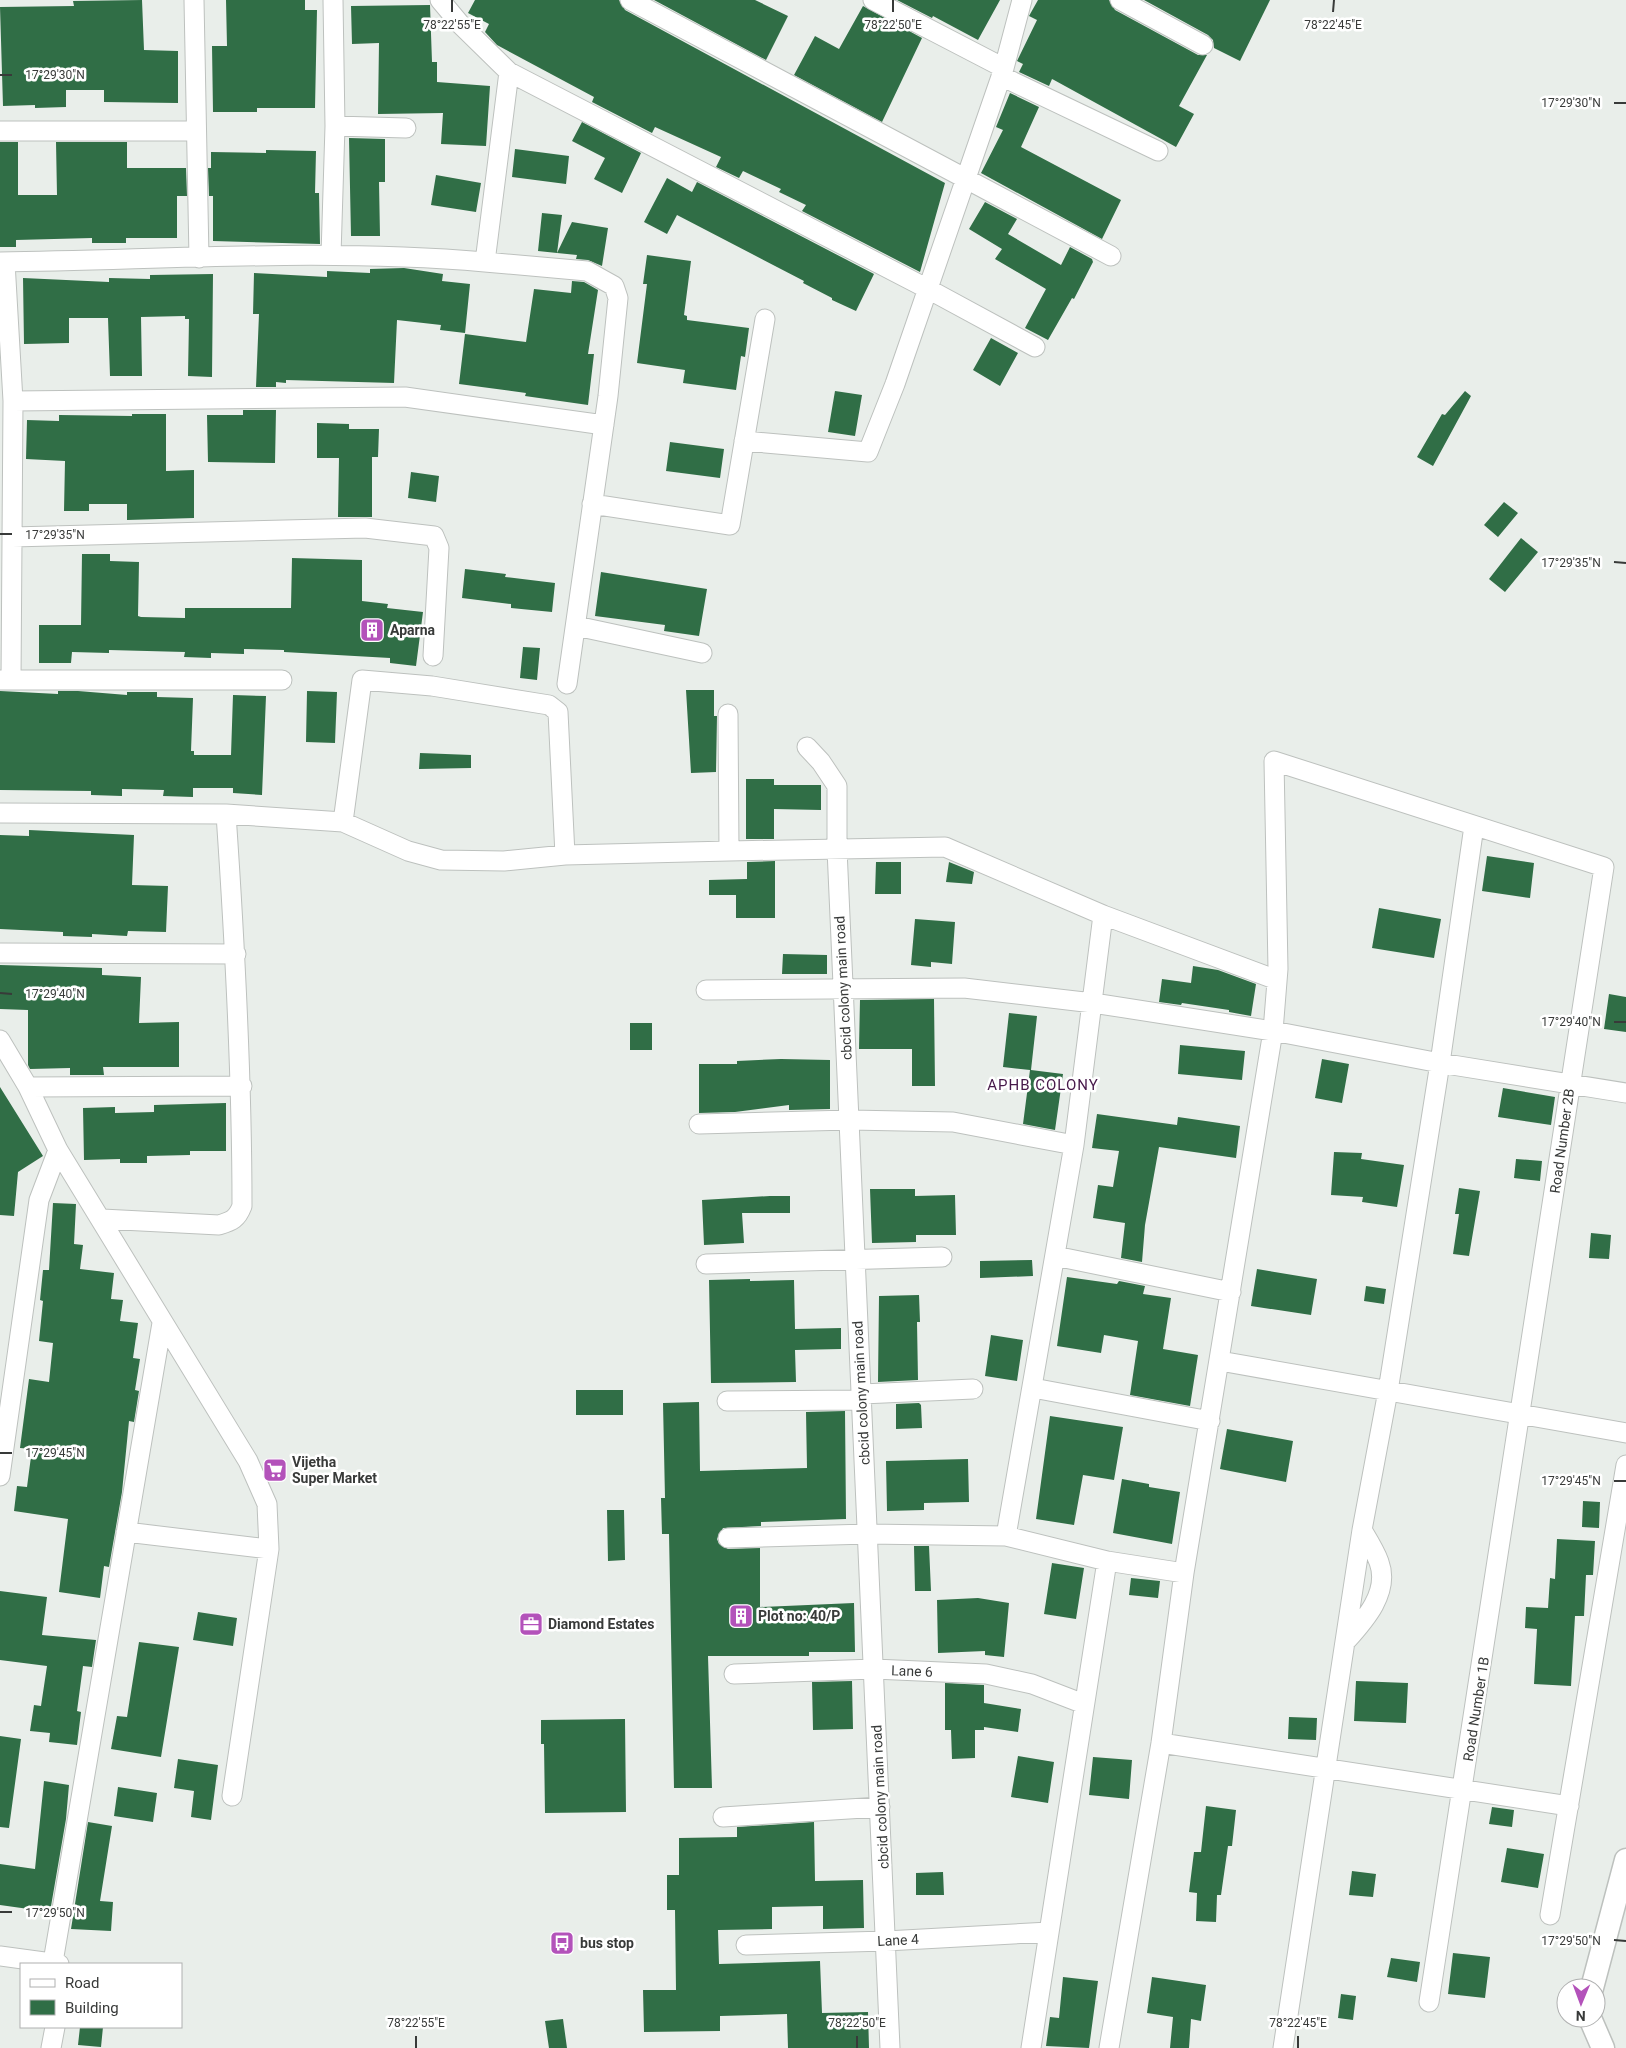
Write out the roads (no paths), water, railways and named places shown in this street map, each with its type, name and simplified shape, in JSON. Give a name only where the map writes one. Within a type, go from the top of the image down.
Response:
[{"type":"street","points":[[194,0],[195,130],[199,258]]},
{"type":"street","points":[[332,255],[335,126],[333,0]]},
{"type":"street","points":[[440,0],[509,72],[928,288],[1035,347]]},
{"type":"street","points":[[630,0],[1111,256]]},
{"type":"street","points":[[873,0],[1002,72],[1158,151]]},
{"type":"street","points":[[744,441],[868,452],[895,384],[1002,72],[1022,0]]},
{"type":"street","points":[[1120,0],[1202,45]]},
{"type":"street","points":[[485,262],[509,72]]},
{"type":"street","points":[[335,126],[406,128]]},
{"type":"street","points":[[0,131],[195,130]]},
{"type":"street","points":[[282,680],[6,680],[12,537],[12,401],[3,262],[332,255],[436,258],[587,271],[614,286],[618,298],[604,425],[567,684]]},
{"type":"street","points":[[592,504],[730,525],[766,319]]},
{"type":"street","points":[[12,401],[404,397],[604,425]]},
{"type":"street","points":[[12,537],[365,528],[434,536],[439,548],[433,656]]},
{"type":"street","points":[[576,626],[702,653]]},
{"type":"street","points":[[343,822],[362,680],[432,686],[549,705],[558,712],[565,855]]},
{"type":"street","points":[[728,714],[729,851]]},
{"type":"street","name":"cbcid colony main road","points":[[807,747],[821,762],[837,786],[837,849],[890,2048]]},
{"type":"street","points":[[1109,2048],[1161,1743],[1184,1573],[1273,1031],[1277,980],[1278,893],[1274,761],[1474,826],[1440,1064],[1388,1391],[1362,1530],[1282,2048]]},
{"type":"street","points":[[0,813],[226,814],[343,822],[408,851],[440,860],[504,861],[565,855],[945,847],[1103,915],[1277,980]]},
{"type":"street","points":[[102,1219],[219,1225],[233,1221],[238,1216],[242,1206],[242,1086],[236,954],[226,814]]},
{"type":"street","name":"Road Number 2B","points":[[1474,826],[1604,867],[1521,1415]]},
{"type":"street","points":[[1006,1536],[1074,1145],[1103,915]]},
{"type":"street","points":[[0,953],[236,954]]},
{"type":"street","points":[[706,990],[964,988],[1093,1004],[1273,1031],[1440,1064],[1626,1093]]},
{"type":"street","points":[[0,1040],[28,1087],[58,1150],[102,1219],[162,1323],[248,1461],[267,1504],[269,1549],[232,1796]]},
{"type":"street","points":[[28,1087],[242,1086]]},
{"type":"street","points":[[699,1124],[850,1120],[953,1122],[1074,1145]]},
{"type":"street","points":[[0,1476],[39,1200],[58,1150]]},
{"type":"street","points":[[1055,1256],[1231,1292]]},
{"type":"street","points":[[706,1264],[942,1257]]},
{"type":"street","points":[[0,1956],[56,1963],[162,1323]]},
{"type":"street","points":[[1220,1361],[1626,1433]]},
{"type":"street","points":[[1033,1388],[1210,1421]]},
{"type":"street","points":[[727,1401],[862,1397],[973,1389]]},
{"type":"street","name":"Road Number 1B","points":[[1429,2002],[1464,1789],[1521,1415]]},
{"type":"street","points":[[1550,1915],[1570,1806],[1626,1465]]},
{"type":"street","points":[[1346,1641],[1375,1603],[1381,1584],[1380,1563],[1362,1530]]},
{"type":"street","points":[[126,1532],[269,1549]]},
{"type":"street","points":[[728,1538],[868,1534],[1006,1536],[1107,1561],[1184,1573]]},
{"type":"street","points":[[1031,2048],[1107,1561]]},
{"type":"street","name":"Lane 6","points":[[734,1674],[874,1669],[986,1674],[1032,1684],[1084,1704]]},
{"type":"street","points":[[1161,1743],[1326,1770],[1570,1806]]},
{"type":"street","points":[[723,1817],[880,1807]]},
{"type":"street","points":[[1595,1978],[1626,1860]]},
{"type":"street","name":"Lane 4","points":[[746,1945],[886,1941],[1049,1932]]},
{"type":"street","points":[[51,2048],[55,2028]]},
{"type":"street","points":[[1594,2028],[1603,2048]]},
{"type":"place","name":"Aparna","points":[[372,630]]},
{"type":"place","name":"Vijetha Super Market","points":[[275,1470]]},
{"type":"place","name":"Plot no: 40/P","points":[[741,1616]]},
{"type":"place","name":"Diamond Estates","points":[[531,1624]]},
{"type":"place","name":"bus stop","points":[[562,1943]]},
{"type":"district","name":"APHB COLONY","points":[[1043,1085]]}]
